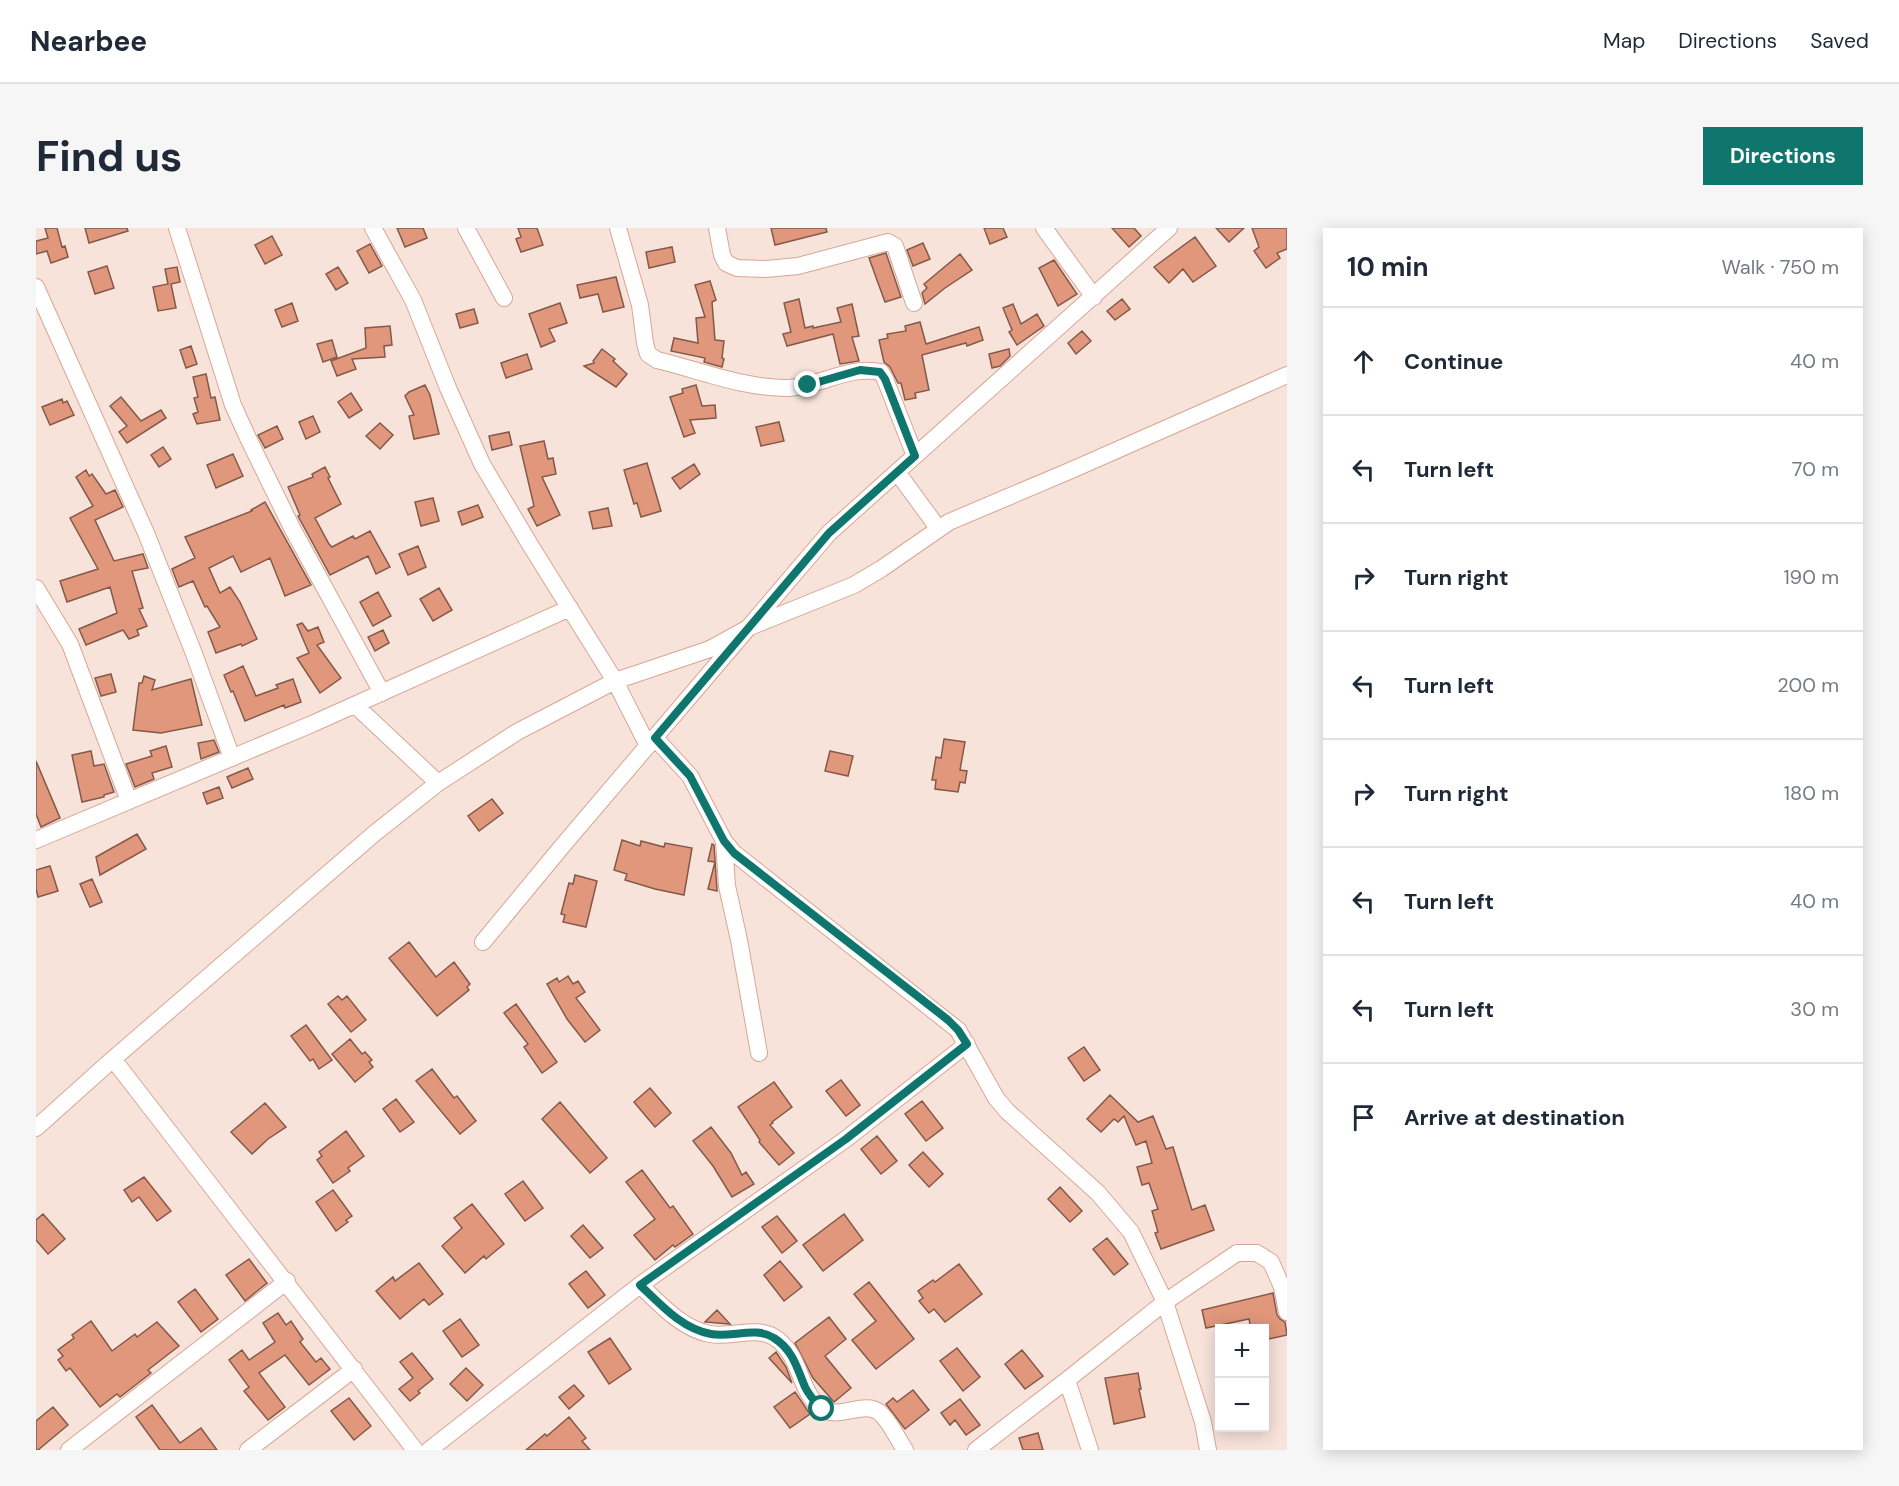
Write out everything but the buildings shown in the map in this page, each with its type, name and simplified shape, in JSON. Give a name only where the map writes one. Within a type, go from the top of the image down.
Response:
[{"type":"street","points":[[177,228],[233,405],[292,528],[382,693]]},
{"type":"street","points":[[373,228],[413,300],[448,388],[483,464],[651,742],[690,776],[724,841],[734,853],[948,1020],[958,1030],[996,1098],[1007,1111],[1098,1193],[1131,1232],[1165,1302],[1203,1422],[1209,1450]]},
{"type":"street","points":[[466,228],[504,297]]},
{"type":"street","points":[[618,228],[639,305],[648,354],[657,360],[745,383],[772,387],[789,388],[808,385],[860,370],[880,372],[885,379],[915,456]]},
{"type":"street","points":[[717,228],[722,255],[726,263],[737,268],[766,269],[798,266],[888,242],[895,246],[914,303]]},
{"type":"street","points":[[1044,228],[1094,297]]},
{"type":"street","points":[[483,942],[829,533],[1169,228]]},
{"type":"street","points":[[36,287],[146,533],[232,758]]},
{"type":"street","points":[[36,1128],[366,841],[438,783],[517,732],[615,681],[710,649],[750,627],[854,585],[949,522],[1287,375]]},
{"type":"street","points":[[897,472],[938,528]]},
{"type":"street","points":[[36,588],[70,644],[129,801]]},
{"type":"street","points":[[36,840],[355,705],[570,608]]},
{"type":"street","points":[[355,705],[438,783]]},
{"type":"street","points":[[724,841],[727,886],[759,1053]]},
{"type":"street","points":[[429,1450],[640,1285],[846,1139],[967,1044]]},
{"type":"street","points":[[113,1059],[415,1450]]},
{"type":"street","points":[[975,1450],[1165,1302],[1237,1253],[1257,1253],[1271,1262],[1282,1287],[1287,1312]]},
{"type":"street","points":[[69,1450],[286,1281]]},
{"type":"street","points":[[640,1285],[682,1322],[700,1331],[711,1334],[771,1335],[781,1342],[794,1359],[806,1389],[822,1409],[830,1412],[869,1409],[877,1411],[905,1450]]},
{"type":"street","points":[[248,1450],[354,1369]]},
{"type":"street","points":[[1067,1380],[1090,1450]]},
{"type":"route","points":[[808,385],[860,370],[880,372],[885,379],[915,456],[829,533],[655,738],[690,776],[724,841],[734,853],[924,1004],[948,1020],[967,1044],[846,1139],[640,1285],[682,1322],[700,1331],[723,1335],[757,1333],[771,1335],[781,1342],[794,1359],[806,1389],[822,1409]]}]
